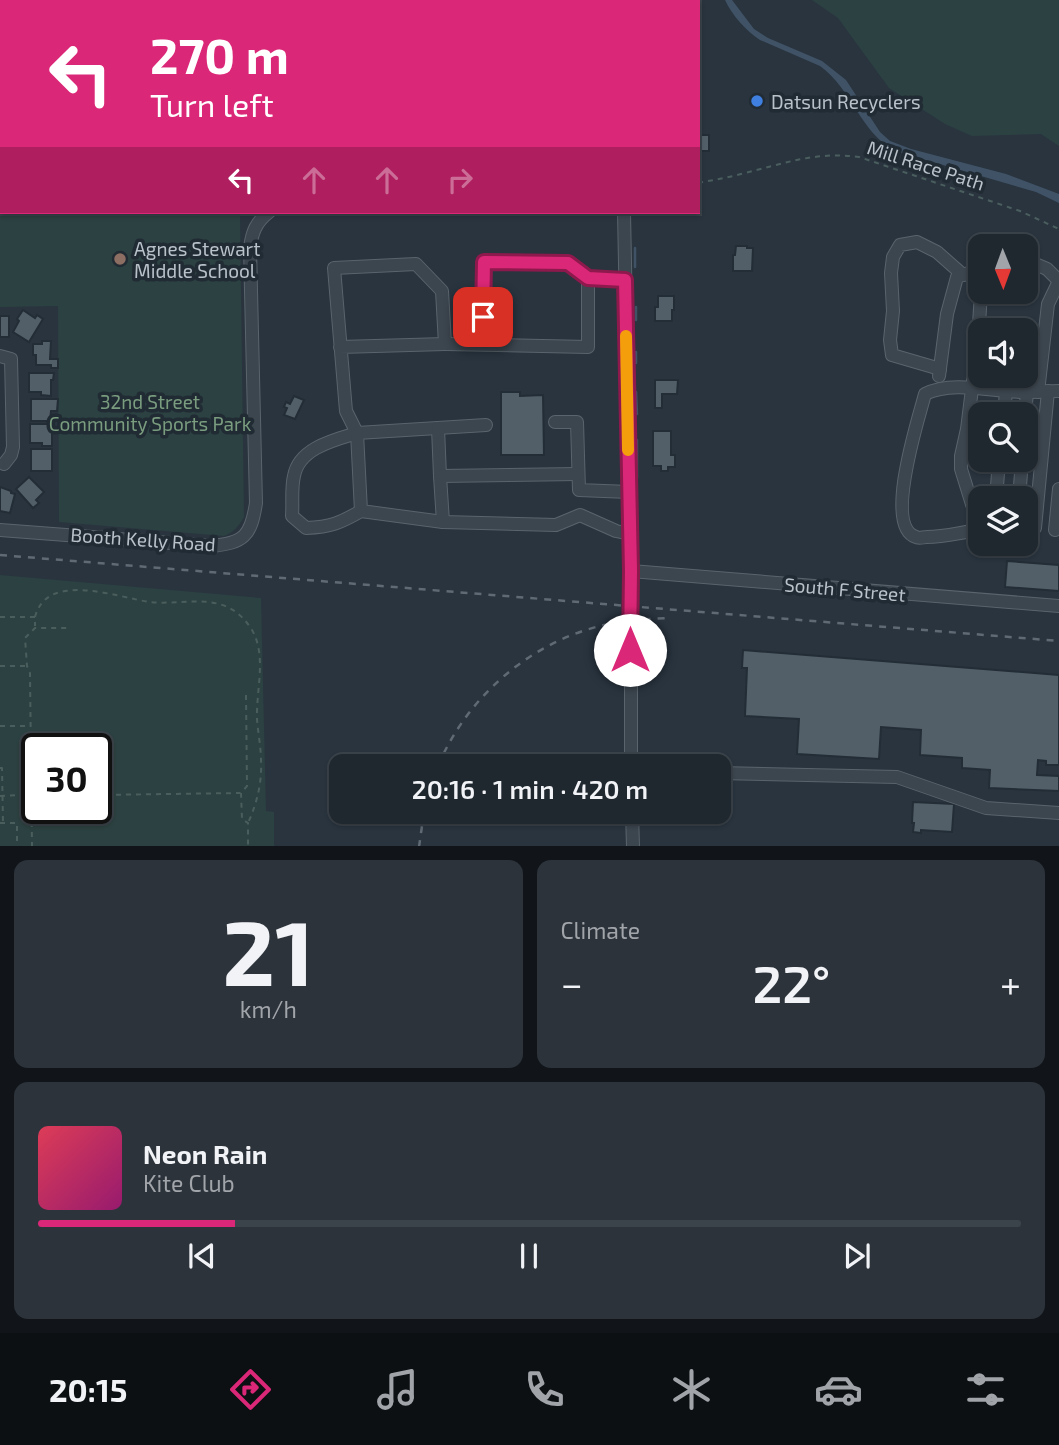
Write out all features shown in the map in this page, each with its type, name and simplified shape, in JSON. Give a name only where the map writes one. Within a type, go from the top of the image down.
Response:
[{"type":"street","name":"Booth Kelly Road","points":[[0,530],[211,546],[228,544],[243,537],[253,524],[256,503],[250,248],[252,233],[267,214]]},
{"type":"street","points":[[624,214],[631,571],[631,754]]},
{"type":"street","points":[[940,369],[892,355],[890,340],[893,257],[900,245],[918,242],[937,252],[963,275]]},
{"type":"street","points":[[483,344],[484,262],[568,263],[588,278],[625,280]]},
{"type":"street","points":[[361,511],[357,433],[346,411],[334,268],[416,264],[442,291],[445,344]]},
{"type":"street","points":[[1034,486],[1048,304],[1059,281],[1047,269],[1038,265]]},
{"type":"street","points":[[938,387],[947,314],[957,277],[968,273]]},
{"type":"street","points":[[340,347],[483,344],[588,347],[588,278]]},
{"type":"street","points":[[4,464],[13,447],[6,357]]},
{"type":"street","points":[[968,388],[938,387],[925,394],[906,467],[902,494],[906,530],[916,537],[946,537],[968,531]]},
{"type":"street","points":[[968,491],[961,469],[961,456],[971,388],[1043,392]]},
{"type":"street","points":[[1005,402],[1006,391]]},
{"type":"street","points":[[555,422],[577,422],[580,516]]},
{"type":"street","points":[[486,425],[357,433],[321,445],[302,459],[294,474],[292,516],[306,528],[327,527],[361,511],[443,522],[556,525],[580,516],[630,534]]},
{"type":"street","points":[[438,428],[443,522]]},
{"type":"street","points":[[440,476],[578,474]]},
{"type":"street","points":[[1038,529],[1057,530],[1059,489]]},
{"type":"street","points":[[579,490],[629,492]]},
{"type":"street","name":"South F Street","points":[[631,571],[1059,606]]},
{"type":"street","points":[[731,773],[897,777],[986,808],[1059,813]]},
{"type":"street","points":[[632,824],[633,846]]},
{"type":"path","name":"Mill Race Path","points":[[700,183],[824,155],[859,157],[977,195],[1059,229]]},
{"type":"path","points":[[36,628],[35,617],[39,606],[53,595],[80,590],[101,591],[154,602],[207,601],[223,606],[244,620],[255,637],[260,662],[257,718],[261,771],[256,803],[248,823],[248,846]]},
{"type":"path","points":[[0,617],[35,617]]},
{"type":"path","points":[[30,733],[30,673],[25,638],[36,628],[68,628]]},
{"type":"path","points":[[0,666],[27,666]]},
{"type":"path","points":[[246,695],[247,786],[241,793],[242,819],[248,823]]},
{"type":"path","points":[[0,726],[30,726]]},
{"type":"path","points":[[0,768],[2,823],[17,823],[17,846]]},
{"type":"path","points":[[112,795],[241,793]]},
{"type":"path","points":[[1,796],[18,795]]},
{"type":"path","points":[[32,824],[32,846]]},
{"type":"green space","points":[[812,0],[1059,0],[1059,146],[1041,134],[972,136],[945,124],[889,88],[838,18]]},
{"type":"green space","name":"32nd Street Community Sports Park","points":[[0,214],[240,214],[244,517],[238,526],[224,536],[59,522],[58,306],[0,307]]},
{"type":"green space","points":[[0,575],[261,598],[266,811],[274,812],[274,846],[0,846]]},
{"type":"water","points":[[725,0],[732,0],[754,29],[768,38],[822,61],[846,80],[880,132],[890,141],[1006,174],[1059,194],[1059,203],[1036,192],[895,151],[873,133],[831,75],[820,66],[760,40],[735,17]]},
{"type":"building","points":[[700,135],[709,135],[709,151],[700,151]]},
{"type":"building","points":[[736,246],[753,248],[752,271],[733,271]]},
{"type":"building","points":[[658,296],[674,296],[672,321],[655,321]]},
{"type":"building","points":[[23,310],[35,318],[37,315],[43,319],[29,342],[13,332]]},
{"type":"building","points":[[0,316],[9,316],[9,337],[0,337]]},
{"type":"building","points":[[42,341],[51,341],[50,359],[58,359],[58,368],[36,365],[33,344],[42,344]]},
{"type":"building","points":[[29,373],[54,373],[51,396],[41,395],[41,392],[29,392]]},
{"type":"building","points":[[655,380],[678,380],[677,394],[662,394],[662,408],[655,408]]},
{"type":"building","points":[[501,392],[520,392],[520,396],[543,395],[544,455],[501,455]]},
{"type":"building","points":[[294,396],[304,400],[295,419],[284,415],[286,402],[290,404]]},
{"type":"building","points":[[31,399],[58,399],[57,411],[51,411],[50,421],[31,421]]},
{"type":"building","points":[[30,424],[52,424],[52,446],[30,443]]},
{"type":"building","points":[[653,431],[671,431],[671,455],[675,455],[675,467],[668,467],[668,471],[661,471],[661,466],[653,466]]},
{"type":"building","points":[[31,449],[52,449],[52,471],[31,471]]},
{"type":"building","points":[[29,477],[44,492],[36,500],[39,503],[33,508],[16,489]]},
{"type":"building","points":[[0,487],[15,494],[10,513],[0,511]]},
{"type":"building","points":[[1007,561],[1059,565],[1059,591],[1005,587]]},
{"type":"building","points":[[743,650],[1059,675],[1059,765],[1046,765],[1046,761],[1038,760],[1037,775],[1059,776],[1059,791],[989,788],[990,770],[962,768],[962,758],[920,755],[921,730],[881,727],[879,759],[797,754],[799,719],[745,716],[747,668],[742,668]]},
{"type":"building","points":[[913,802],[954,804],[952,832],[913,832]]},
{"type":"waterway","points":[[635,248],[635,267]]},
{"type":"waterway","points":[[636,307],[636,320]]},
{"type":"waterway","points":[[636,352],[636,363]]},
{"type":"waterway","points":[[636,392],[637,414]]},
{"type":"waterway","points":[[637,440],[637,478]]},
{"type":"railway","points":[[0,555],[1059,641]]},
{"type":"railway","points":[[444,754],[466,717],[484,696],[504,676],[551,644],[604,625],[668,618]]},
{"type":"railway","points":[[419,846],[422,824]]},
{"type":"slow traffic","points":[[626,336],[628,450]]},
{"type":"place","name":"Datsun Recyclers","points":[[757,101]]},
{"type":"place","name":"Agnes Stewart Middle School","points":[[120,259]]},
{"type":"route","points":[[483,317],[484,262],[568,263],[588,278],[625,280],[630,650]]}]
